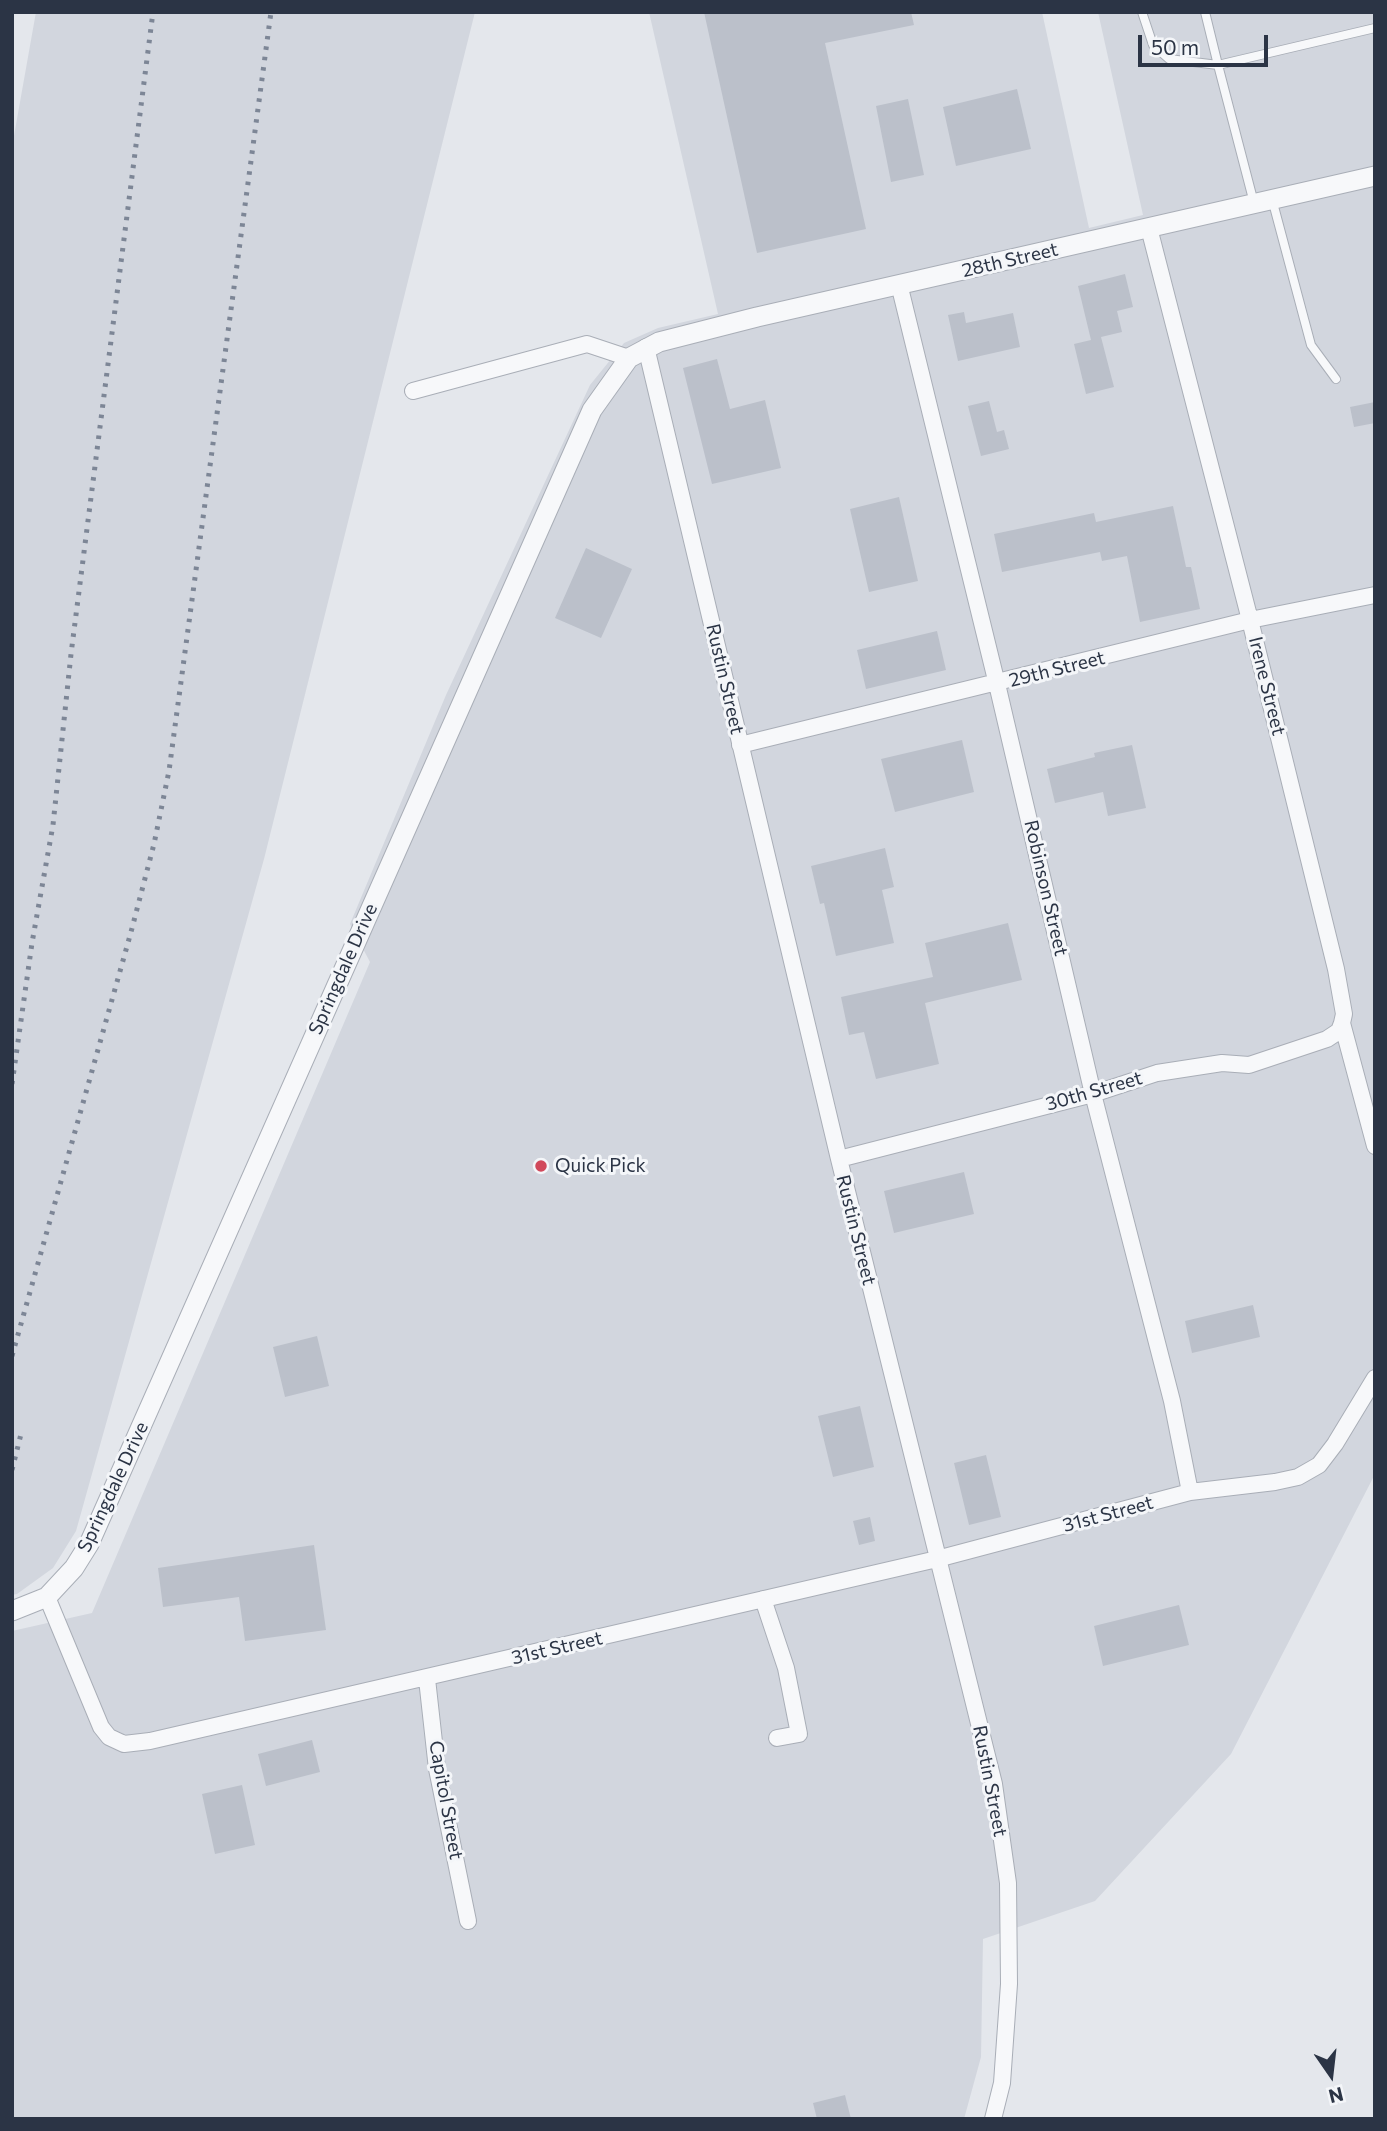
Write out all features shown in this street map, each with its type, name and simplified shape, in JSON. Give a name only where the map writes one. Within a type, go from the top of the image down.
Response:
[{"type":"street","name":"28th Street","points":[[646,347],[757,317],[1375,176]]},
{"type":"street","name":"Irene Street","points":[[1149,228],[1336,969],[1344,1014],[1342,1023],[1375,1146]]},
{"type":"street","name":"Robinson Street","points":[[900,284],[1093,1094],[1172,1401],[1190,1492]]},
{"type":"street","points":[[413,391],[587,344],[629,358]]},
{"type":"street","name":"Springdale Drive","points":[[47,1597],[74,1568],[110,1500],[592,410],[629,358],[646,347]]},
{"type":"street","name":"Rustin Street","points":[[646,347],[839,1159],[994,1784],[1008,1883],[1009,1984],[1002,2083],[993,2119]]},
{"type":"street","name":"29th Street","points":[[740,745],[1250,620],[1375,595]]},
{"type":"street","name":"30th Street","points":[[839,1159],[1093,1094],[1157,1073],[1222,1063],[1249,1065],[1327,1039],[1339,1031],[1342,1023]]},
{"type":"street","points":[[1190,1492],[1275,1482],[1298,1476],[1319,1465],[1375,1378]]},
{"type":"street","name":"31st Street","points":[[47,1597],[101,1727],[109,1737],[124,1744],[150,1741],[427,1679],[937,1559],[1190,1492]]},
{"type":"street","points":[[12,1611],[47,1597]]},
{"type":"street","points":[[763,1599],[786,1668],[799,1734],[777,1738]]},
{"type":"street","name":"Capitol Street","points":[[427,1679],[437,1769],[468,1921]]},
{"type":"lane","points":[[1142,12],[1153,45],[1169,59],[1218,65],[1375,28]]},
{"type":"lane","points":[[1205,12],[1218,65],[1311,345],[1336,379]]},
{"type":"shaded area","points":[[36,12],[475,12],[264,859],[76,1531],[53,1568],[12,1595],[12,147]]},
{"type":"shaded area","points":[[649,12],[1042,12],[1089,228],[1143,215],[1098,12],[1375,12],[1375,1474],[1231,1754],[1095,1901],[983,1939],[981,2057],[964,2119],[12,2119],[12,1631],[92,1613],[370,962],[350,924],[446,695],[590,385],[624,343],[658,328],[718,314]]},
{"type":"building","points":[[704,12],[911,12],[914,25],[825,43],[866,229],[757,253]]},
{"type":"building","points":[[1017,89],[1031,149],[956,166],[943,107]]},
{"type":"building","points":[[908,99],[924,175],[891,182],[876,106]]},
{"type":"building","points":[[1125,274],[1133,307],[1117,311],[1122,332],[1101,337],[1114,387],[1086,394],[1074,344],[1091,340],[1078,286]]},
{"type":"building","points":[[964,312],[966,323],[1013,313],[1020,347],[958,361],[948,315]]},
{"type":"building","points":[[717,359],[730,409],[765,400],[781,468],[712,484],[683,368]]},
{"type":"building","points":[[989,401],[997,432],[1004,430],[1009,449],[981,456],[968,406]]},
{"type":"building","points":[[1375,402],[1375,423],[1354,427],[1350,407]]},
{"type":"building","points":[[899,497],[918,581],[869,592],[850,509]]},
{"type":"building","points":[[1173,506],[1186,567],[1191,567],[1200,609],[1140,622],[1127,556],[1102,561],[1100,552],[1002,572],[994,534],[1094,513],[1096,522]]},
{"type":"building","points":[[586,548],[632,569],[601,638],[555,618]]},
{"type":"building","points":[[937,631],[946,670],[866,689],[857,650]]},
{"type":"building","points":[[962,740],[974,792],[895,812],[881,759]]},
{"type":"building","points":[[1132,745],[1146,808],[1108,816],[1103,792],[1055,803],[1047,769],[1095,757],[1094,753]]},
{"type":"building","points":[[885,848],[894,887],[882,890],[894,943],[836,956],[824,903],[820,904],[811,866]]},
{"type":"building","points":[[1008,923],[1022,980],[925,1003],[939,1064],[876,1079],[864,1032],[849,1035],[841,997],[933,977],[925,943]]},
{"type":"building","points":[[964,1172],[974,1214],[894,1233],[884,1191]]},
{"type":"building","points":[[1253,1305],[1260,1337],[1192,1353],[1185,1321]]},
{"type":"building","points":[[317,1336],[329,1386],[285,1397],[273,1347]]},
{"type":"building","points":[[860,1406],[874,1467],[833,1477],[818,1416]]},
{"type":"building","points":[[986,1455],[1001,1517],[969,1525],[954,1463]]},
{"type":"building","points":[[870,1517],[875,1541],[859,1545],[853,1521]]},
{"type":"building","points":[[314,1545],[326,1630],[245,1641],[239,1597],[163,1607],[158,1568]]},
{"type":"building","points":[[1179,1605],[1189,1645],[1103,1666],[1094,1626]]},
{"type":"building","points":[[312,1740],[320,1772],[266,1786],[258,1754]]},
{"type":"building","points":[[242,1785],[255,1845],[215,1854],[202,1794]]},
{"type":"building","points":[[845,2095],[851,2119],[817,2119],[813,2103]]},
{"type":"railway","points":[[12,1084],[32,943],[53,825],[71,654],[153,12]]},
{"type":"railway","points":[[12,1356],[131,932],[154,844],[169,771],[271,12]]},
{"type":"railway","points":[[12,1470],[22,1430]]},
{"type":"place","name":"Quick Pick","points":[[541,1166]]}]
